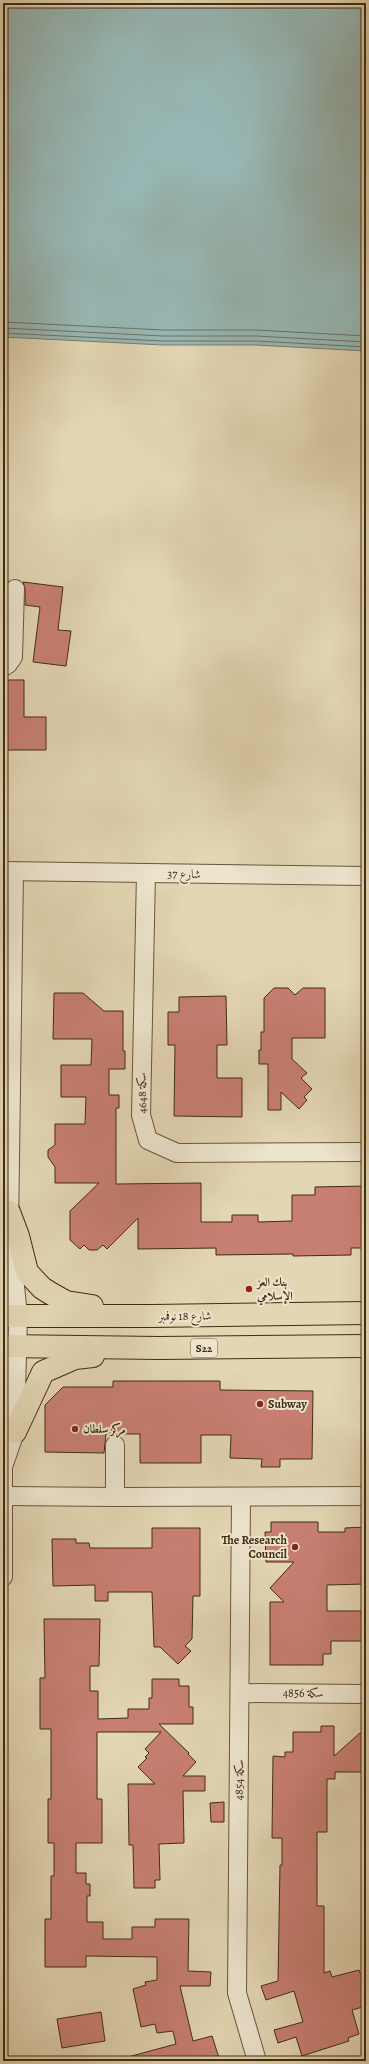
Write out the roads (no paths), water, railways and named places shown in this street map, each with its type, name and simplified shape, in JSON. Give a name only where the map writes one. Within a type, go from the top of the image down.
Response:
[{"type":"main road","points":[[7,1222],[18,1236],[28,1272],[42,1288],[66,1302],[152,1316]]},
{"type":"main road","name":"شارع 18 نوفمبر","points":[[11,1315],[152,1316],[366,1312]]},
{"type":"main road","name":"S22","points":[[10,1347],[159,1348],[366,1346]]},
{"type":"main road","points":[[14,1432],[43,1372],[74,1358],[159,1348]]},
{"type":"street","points":[[3,667],[8,664],[13,657],[14,589]]},
{"type":"street","points":[[3,1577],[4,1461],[14,1432],[10,1347],[11,1315],[6,1166],[9,872]]},
{"type":"street","name":"شارع 37","points":[[9,872],[366,876]]},
{"type":"street","name":"سكة 4648","points":[[146,874],[141,1115],[148,1140],[177,1153],[366,1152]]},
{"type":"street","points":[[3,1259],[7,1222]]},
{"type":"street","points":[[115,1445],[115,1497]]},
{"type":"street","points":[[4,1496],[366,1496]]},
{"type":"street","name":"سكة 4854","points":[[241,1497],[237,1993],[257,2061]]},
{"type":"street","name":"سكة 4856","points":[[240,1693],[366,1694]]},
{"type":"water","points":[[3,3],[366,3],[366,351],[256,345],[163,345],[3,337]]},
{"type":"place","name":"بنك العز الإسلامي","points":[[249,1289]]},
{"type":"place","name":"Subway","points":[[260,1404]]},
{"type":"place","name":"مركز سلطان","points":[[75,1429]]},
{"type":"place","name":"The Research Council","points":[[295,1547]]}]
